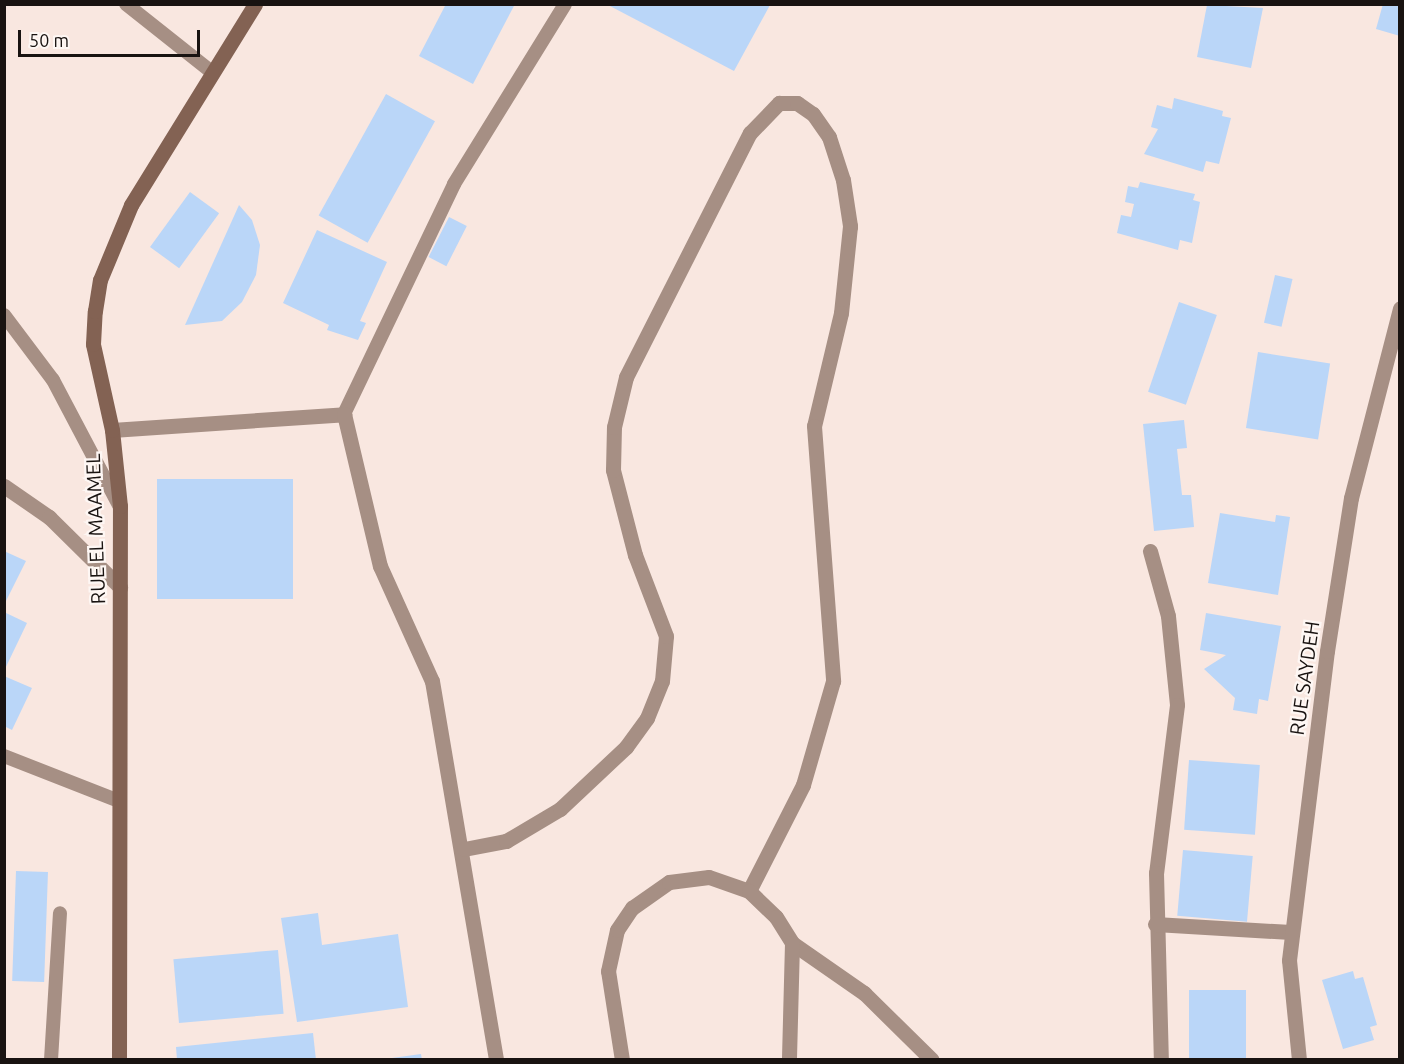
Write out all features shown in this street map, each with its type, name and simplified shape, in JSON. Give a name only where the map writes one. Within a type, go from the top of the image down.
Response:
[{"type":"street","name":"RUE EL MAAMEL","points":[[119,1059],[116,800],[120,506],[112,430],[93,344],[100,280],[131,205],[255,4]]},
{"type":"street","points":[[464,849],[506,841],[560,809],[626,747],[647,718],[662,681],[666,636],[635,555],[613,470],[614,428],[626,377],[750,133],[779,104],[797,103],[829,137],[850,226],[841,313],[814,426],[833,681],[803,785],[749,891]]},
{"type":"street","name":"RUE SAYDEH","points":[[1299,1059],[1291,932],[1351,498],[1400,308]]},
{"type":"street","points":[[112,430],[344,414],[380,566],[432,681],[464,849],[496,1059]]},
{"type":"street","points":[[4,486],[58,525],[120,587]]},
{"type":"street","points":[[1150,551],[1168,616],[1177,705],[1155,924],[1161,1059]]},
{"type":"street","points":[[622,1059],[608,971],[609,951],[632,908],[669,882],[690,877],[728,880],[749,891],[776,916],[792,943],[864,993],[932,1059]]},
{"type":"street","points":[[1155,924],[1291,932]]},
{"type":"street","points":[[789,1059],[792,943]]},
{"type":"lane","points":[[126,4],[213,73]]},
{"type":"lane","points":[[344,414],[454,184],[565,4]]},
{"type":"lane","points":[[4,315],[53,380],[120,506]]},
{"type":"lane","points":[[4,756],[116,800]]},
{"type":"lane","points":[[51,1059],[60,913]]},
{"type":"building","points":[[446,4],[515,4],[473,84],[419,56]]},
{"type":"building","points":[[1383,4],[1400,4],[1400,36],[1376,29]]},
{"type":"building","points":[[608,5],[770,5],[734,71]]},
{"type":"building","points":[[1207,5],[1263,8],[1251,68],[1197,57]]},
{"type":"building","points":[[386,94],[435,121],[368,243],[319,216]]},
{"type":"building","points":[[1174,98],[1223,111],[1222,116],[1231,118],[1219,164],[1206,161],[1203,172],[1144,154],[1158,129],[1151,127],[1157,105],[1172,109]]},
{"type":"building","points":[[1140,182],[1195,194],[1193,200],[1200,202],[1192,243],[1180,240],[1178,250],[1117,233],[1121,215],[1131,217],[1134,204],[1125,202],[1128,186],[1138,188]]},
{"type":"building","points":[[190,192],[219,213],[179,268],[150,247]]},
{"type":"building","points":[[239,205],[252,220],[260,245],[256,275],[242,302],[222,321],[185,325]]},
{"type":"building","points":[[449,217],[467,226],[446,266],[429,257]]},
{"type":"building","points":[[317,230],[387,262],[360,321],[366,323],[358,340],[327,330],[329,325],[283,303]]},
{"type":"building","points":[[1275,275],[1293,279],[1282,327],[1264,323]]},
{"type":"building","points":[[1179,302],[1217,315],[1186,405],[1148,392]]},
{"type":"building","points":[[1258,352],[1330,363],[1318,439],[1246,428]]},
{"type":"building","points":[[1184,420],[1187,448],[1177,449],[1182,495],[1191,495],[1194,527],[1154,531],[1143,424]]},
{"type":"building","points":[[157,479],[293,479],[293,599],[157,599]]},
{"type":"building","points":[[1220,513],[1275,522],[1276,515],[1290,517],[1278,595],[1208,583]]},
{"type":"building","points":[[4,551],[26,561],[4,605]]},
{"type":"building","points":[[4,612],[27,623],[4,671]]},
{"type":"building","points":[[1206,613],[1281,626],[1268,701],[1259,699],[1257,714],[1233,710],[1235,698],[1204,669],[1226,655],[1200,650]]},
{"type":"building","points":[[4,676],[32,688],[12,730],[4,726]]},
{"type":"building","points":[[1189,760],[1260,765],[1255,835],[1184,830]]},
{"type":"building","points":[[1183,850],[1253,856],[1247,922],[1177,916]]},
{"type":"building","points":[[16,871],[48,872],[44,982],[12,981]]},
{"type":"building","points":[[318,913],[322,945],[398,934],[408,1007],[297,1022],[281,918]]},
{"type":"building","points":[[278,950],[284,1014],[179,1023],[173,959]]},
{"type":"building","points":[[1353,971],[1355,979],[1363,977],[1377,1025],[1370,1027],[1374,1040],[1343,1049],[1322,980]]},
{"type":"building","points":[[1189,990],[1246,990],[1246,1060],[1189,1060]]},
{"type":"building","points":[[313,1033],[316,1060],[177,1060],[176,1047]]},
{"type":"building","points":[[421,1054],[422,1060],[393,1060],[392,1058]]}]
